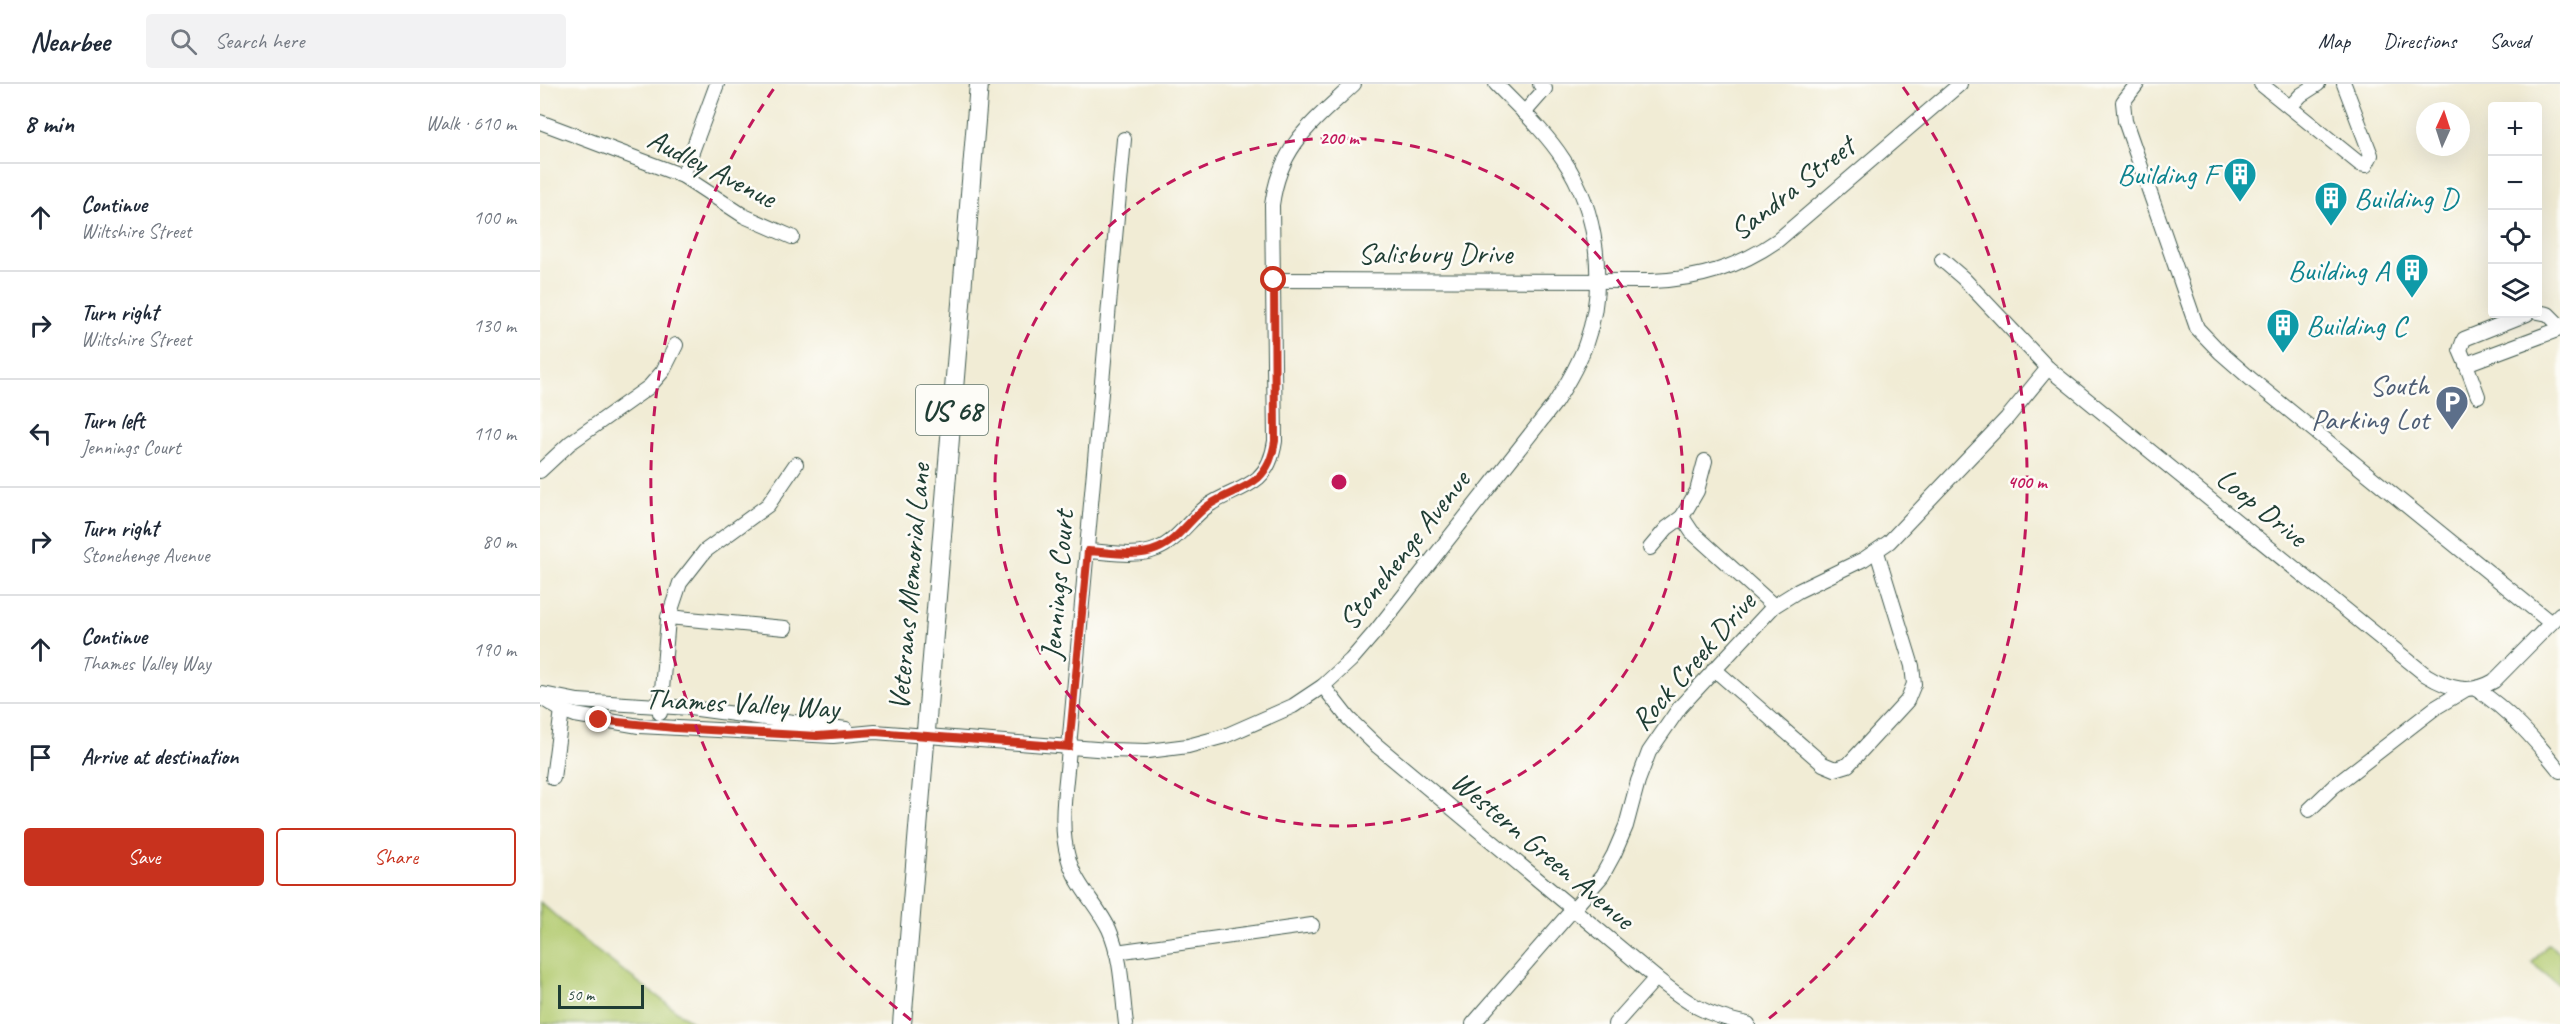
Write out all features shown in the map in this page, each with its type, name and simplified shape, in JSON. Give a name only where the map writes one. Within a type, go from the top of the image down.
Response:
[{"type":"main road","name":"Veterans Memorial Lane","points":[[902,1024],[979,84]]},
{"type":"street","points":[[683,176],[717,84]]},
{"type":"street","points":[[1088,551],[1133,554],[1157,549],[1178,534],[1209,505],[1247,486],[1267,467],[1273,455],[1275,441],[1272,205],[1278,174],[1284,159],[1302,133],[1354,84]]},
{"type":"street","name":"Stonehenge Avenue","points":[[925,736],[1148,751],[1188,746],[1260,723],[1293,706],[1323,686],[1352,660],[1555,403],[1573,373],[1587,341],[1594,309],[1597,279],[1593,232],[1579,188],[1564,160],[1496,84]]},
{"type":"street","points":[[1524,113],[1545,89],[1540,84]]},
{"type":"street","name":"Sandra Street","points":[[1597,279],[1652,281],[1681,279],[1713,273],[1746,260],[1794,227],[1960,84]]},
{"type":"street","points":[[2137,84],[2123,102],[2125,121],[2197,328],[2252,380],[2556,618],[2494,681],[2470,689],[2435,708],[2333,787],[2308,810]]},
{"type":"street","points":[[2261,84],[2360,165],[2366,165],[2371,155],[2344,84]]},
{"type":"street","points":[[2290,107],[2301,95],[2318,84]]},
{"type":"street","name":"Audley Avenue","points":[[540,122],[683,176],[744,216],[792,237]]},
{"type":"street","name":"Jennings Court","points":[[1124,139],[1069,747],[1064,828],[1068,858],[1080,886],[1107,925],[1116,952],[1126,1024]]},
{"type":"street","name":"Loop Drive","points":[[1942,260],[1971,286],[2048,368],[2426,675],[2446,686],[2470,689],[2493,700],[2519,724],[2560,771]]},
{"type":"street","name":"Salisbury Drive","points":[[1274,280],[1597,279]]},
{"type":"street","points":[[2466,364],[2560,327],[2548,314],[2542,313]]},
{"type":"street","points":[[2478,396],[2460,350],[2464,339],[2518,318]]},
{"type":"street","points":[[540,471],[570,443],[649,387],[663,372],[676,345]]},
{"type":"street","name":"Rock Creek Drive","points":[[1473,1024],[1602,876],[1615,854],[1626,826],[1638,781],[1649,752],[1665,726],[1714,669],[1774,606],[1798,591],[1877,552],[1901,531],[1975,453],[2048,368]]},
{"type":"street","points":[[1650,549],[1667,528],[1682,517],[1697,491],[1705,461]]},
{"type":"street","points":[[658,727],[668,617],[680,583],[695,561],[768,505],[796,464]]},
{"type":"street","points":[[1682,517],[1692,532],[1774,606]]},
{"type":"street","points":[[1714,669],[1823,764],[1835,769],[1848,765],[1907,701],[1914,684],[1912,666],[1877,552]]},
{"type":"street","points":[[668,617],[785,628]]},
{"type":"street","name":"Western Green Avenue","points":[[1323,686],[1364,735],[1656,978],[1701,1011],[1743,1024]]},
{"type":"street","name":"Thames Valley Way","points":[[540,693],[578,701],[661,706],[925,736]]},
{"type":"street","name":"Thames Valley Way","points":[[540,698],[562,710],[610,722],[658,727],[817,736],[875,732]]},
{"type":"street","points":[[553,778],[562,710]]},
{"type":"street","points":[[1116,952],[1129,948],[1312,925]]},
{"type":"street","points":[[1615,1024],[1656,978]]},
{"type":"green space","points":[[540,902],[585,942],[694,1024],[540,1024]]},
{"type":"green space","points":[[2548,944],[2560,953],[2560,986],[2532,963]]},
{"type":"place","name":"Building F","points":[[2240,203]]},
{"type":"place","name":"Building D","points":[[2331,227]]},
{"type":"place","name":"Building A","points":[[2412,299]]},
{"type":"place","name":"Building C","points":[[2283,354]]},
{"type":"place","name":"South Parking Lot","points":[[2452,431]]},
{"type":"route","points":[[599,720],[674,728],[817,736],[875,732],[1069,747],[1088,551],[1133,554],[1157,549],[1178,534],[1209,505],[1258,478],[1273,455],[1275,441],[1274,280]]}]
